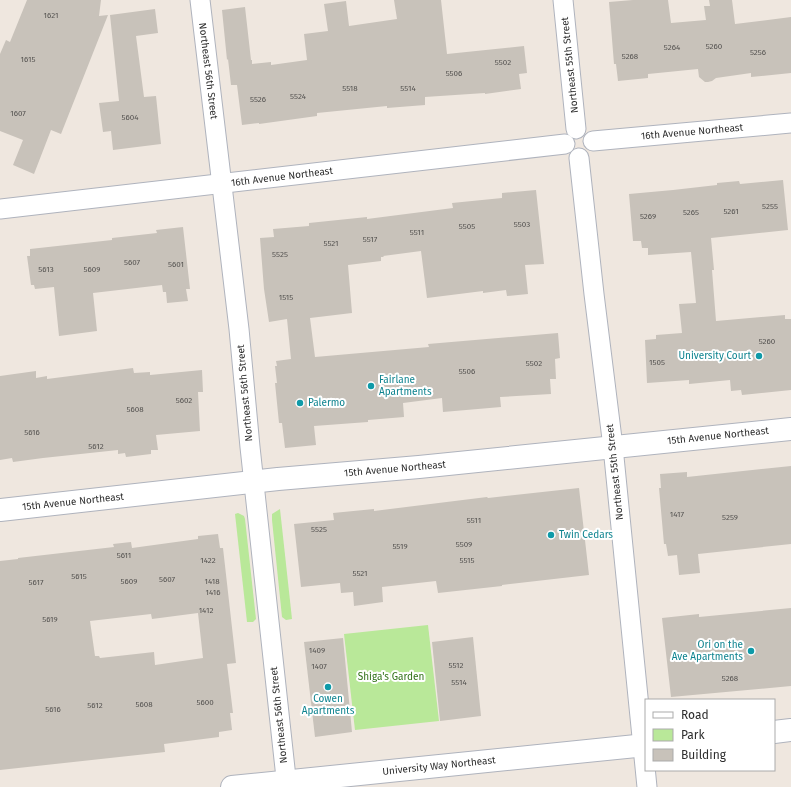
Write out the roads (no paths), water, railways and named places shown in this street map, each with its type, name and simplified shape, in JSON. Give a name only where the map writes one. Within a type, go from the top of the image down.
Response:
[{"type":"main road","name":"15th Avenue Northeast","points":[[0,510],[254,481],[427,466],[791,429]]},
{"type":"main road","points":[[775,732],[791,730]]},
{"type":"main road","name":"University Way Northeast","points":[[232,787],[287,784],[644,745]]},
{"type":"street","name":"Northeast 56th Street","points":[[200,0],[239,329],[287,784]]},
{"type":"street","name":"Northeast 55th Street","points":[[563,0],[576,129]]},
{"type":"street","name":"16th Avenue Northeast","points":[[593,141],[791,123]]},
{"type":"street","points":[[576,129],[589,133],[593,141],[592,151],[588,155],[580,158],[571,156],[565,144],[565,140],[569,133],[576,129]]},
{"type":"street","name":"16th Avenue Northeast","points":[[0,209],[565,144]]},
{"type":"street","name":"Northeast 55th Street","points":[[580,158],[594,294],[613,447],[645,759]]},
{"type":"street","name":"Northeast 55th Street","points":[[646,771],[647,787]]},
{"type":"place","name":"University Court","points":[[759,356]]},
{"type":"place","name":"Fairlane Apartments","points":[[371,386]]},
{"type":"place","name":"Palermo","points":[[300,403]]},
{"type":"place","name":"Twin Cedars","points":[[551,535]]},
{"type":"place","name":"Ori on the Ave Apartments","points":[[751,651]]},
{"type":"place","name":"Cowen Apartments","points":[[328,687]]},
{"type":"park label","name":"Shiga's Garden","points":[[391,677]]}]
